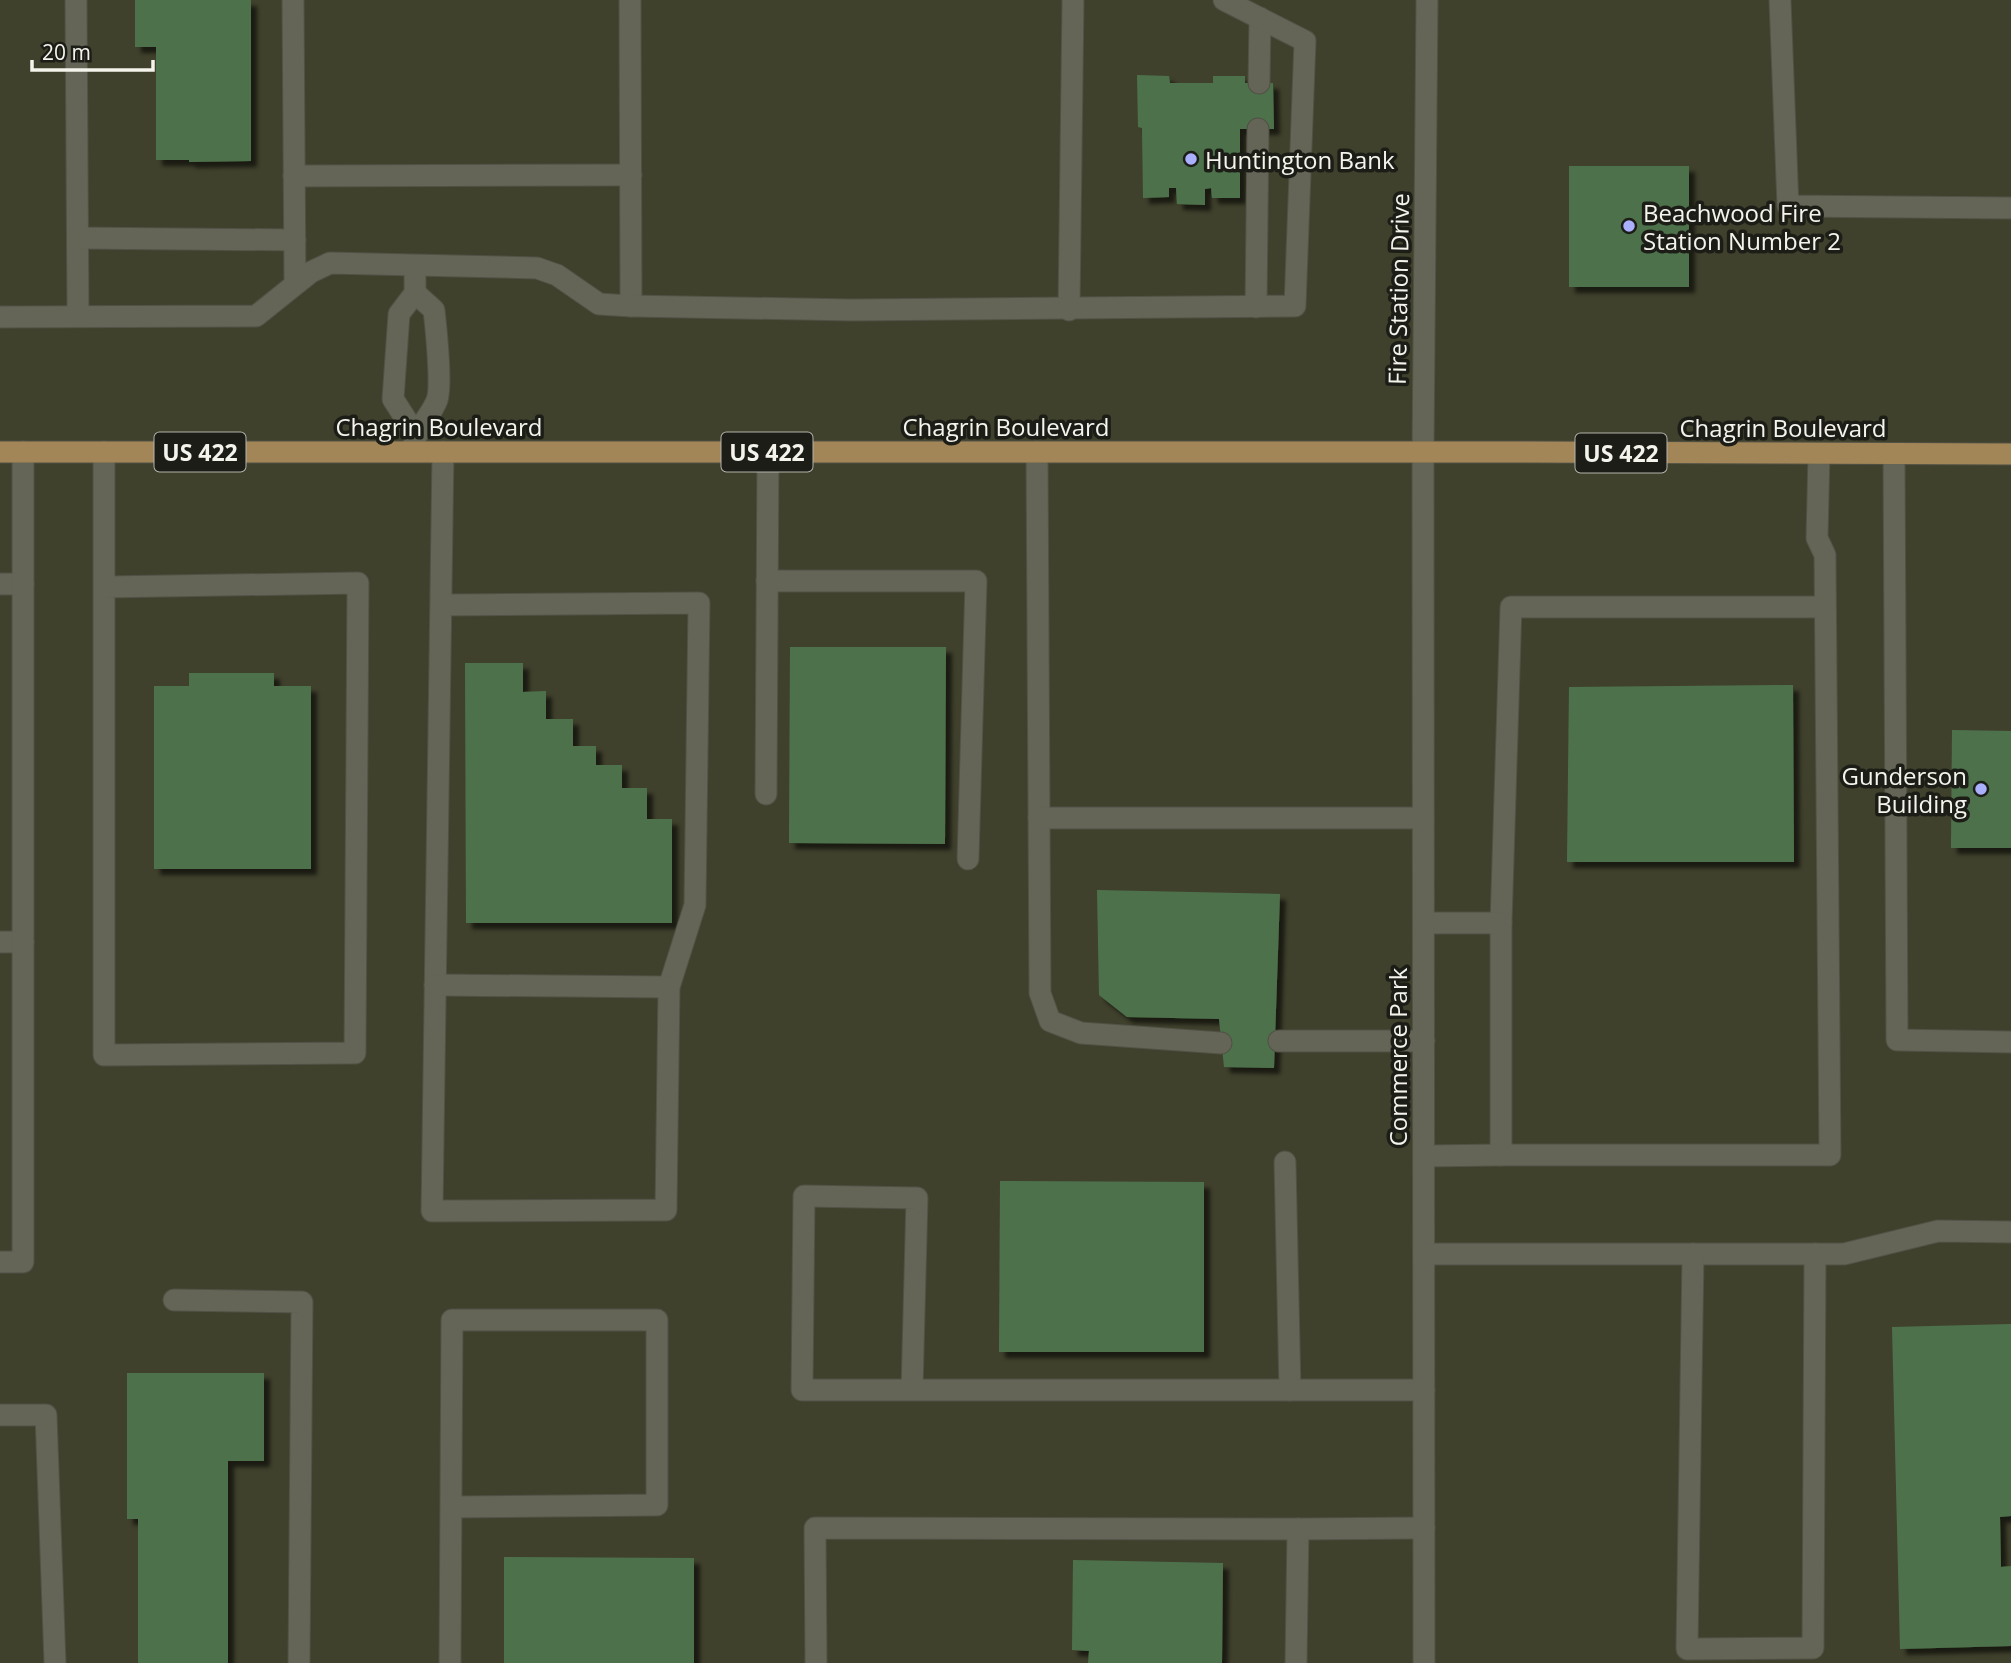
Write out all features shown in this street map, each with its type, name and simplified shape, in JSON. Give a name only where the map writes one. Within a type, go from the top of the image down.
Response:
[{"type":"main road","name":"Chagrin Boulevard","points":[[0,452],[104,452],[414,443],[443,452],[2011,454]]},
{"type":"street","points":[[76,0],[78,316]]},
{"type":"street","points":[[293,0],[295,284]]},
{"type":"street","points":[[630,0],[631,306]]},
{"type":"street","points":[[1069,310],[1073,0]]},
{"type":"street","points":[[0,317],[256,316],[311,272],[330,263],[537,268],[557,275],[598,304],[631,306],[1069,310],[1295,306],[1304,41],[1224,0]]},
{"type":"street","name":"Fire Station Drive","points":[[1423,452],[1427,0]]},
{"type":"street","points":[[1780,0],[1788,206],[2011,208]]},
{"type":"street","points":[[1259,83],[1260,18]]},
{"type":"street","points":[[1256,307],[1258,129]]},
{"type":"street","points":[[294,176],[631,175]]},
{"type":"street","points":[[78,238],[295,240]]},
{"type":"street","points":[[414,443],[393,399],[399,314],[415,293],[415,266]]},
{"type":"street","points":[[414,443],[437,399],[438,386],[434,310],[415,293]]},
{"type":"street","points":[[0,1262],[23,1262],[23,452]]},
{"type":"street","points":[[104,452],[104,1055],[355,1053],[358,583],[105,587]]},
{"type":"street","points":[[441,606],[699,603],[695,905],[669,987],[666,1210],[432,1211],[443,452]]},
{"type":"street","points":[[766,794],[768,452]]},
{"type":"street","points":[[1037,452],[1040,993],[1051,1021],[1081,1033],[1221,1043]]},
{"type":"street","name":"Commerce Park","points":[[1423,452],[1424,1663]]},
{"type":"street","points":[[1423,1156],[1830,1156],[1825,555],[1817,538],[1819,454]]},
{"type":"street","points":[[1894,454],[1896,1040],[2011,1042]]},
{"type":"street","points":[[767,581],[976,581],[968,859]]},
{"type":"street","points":[[0,584],[23,584]]},
{"type":"street","points":[[1501,1155],[1501,922],[1511,607],[1825,607]]},
{"type":"street","points":[[1039,818],[1423,818]]},
{"type":"street","points":[[1423,922],[1501,922]]},
{"type":"street","points":[[0,943],[23,942]]},
{"type":"street","points":[[435,985],[669,987]]},
{"type":"street","points":[[1279,1041],[1423,1041]]},
{"type":"street","points":[[1285,1162],[1290,1390]]},
{"type":"street","points":[[912,1390],[917,1198],[804,1196],[802,1390],[912,1390],[1423,1390]]},
{"type":"street","points":[[1423,1254],[1844,1254],[1938,1231],[2011,1232]]},
{"type":"street","points":[[1693,1254],[1687,1649],[1813,1648],[1815,1254]]},
{"type":"street","points":[[174,1300],[302,1302],[299,1663]]},
{"type":"street","points":[[450,1663],[452,1320],[657,1320],[657,1505],[451,1507]]},
{"type":"street","points":[[0,1416],[46,1415],[55,1663]]},
{"type":"street","points":[[816,1663],[815,1528],[1423,1528]]},
{"type":"street","points":[[1296,1663],[1298,1529]]},
{"type":"shaded area","points":[[0,0],[2011,0],[2011,1663],[0,1663]]},
{"type":"building","points":[[135,0],[251,0],[251,161],[156,160],[156,47],[135,47]]},
{"type":"building","name":"Huntington Bank","points":[[1137,75],[1169,76],[1170,83],[1213,83],[1213,76],[1245,76],[1245,83],[1273,83],[1274,129],[1240,129],[1240,198],[1212,198],[1211,188],[1205,189],[1205,205],[1177,204],[1176,188],[1169,188],[1169,197],[1143,198],[1142,128],[1138,127]]},
{"type":"building","name":"Beachwood Fire Station Number 2","points":[[1569,166],[1689,166],[1689,287],[1569,287]]},
{"type":"building","points":[[790,647],[946,647],[945,844],[789,843]]},
{"type":"building","points":[[465,663],[523,663],[523,692],[546,691],[546,719],[573,719],[573,746],[596,746],[596,765],[622,765],[622,788],[647,788],[647,819],[672,819],[672,923],[466,923]]},
{"type":"building","points":[[189,673],[274,673],[274,686],[311,686],[311,869],[154,869],[154,686],[189,686]]},
{"type":"building","points":[[1793,685],[1794,862],[1567,862],[1569,687]]},
{"type":"building","name":"Gunderson Building","points":[[1952,730],[2011,731],[2011,848],[1951,848]]},
{"type":"building","points":[[1097,890],[1280,894],[1274,1068],[1224,1067],[1219,1019],[1127,1017],[1099,995]]},
{"type":"building","points":[[1000,1181],[1204,1182],[1204,1352],[999,1352]]},
{"type":"building","points":[[2011,1324],[2011,1516],[2000,1517],[2001,1567],[2011,1566],[2011,1646],[1900,1649],[1892,1327]]},
{"type":"building","points":[[127,1373],[264,1373],[264,1461],[228,1461],[228,1663],[138,1663],[138,1519],[127,1519]]},
{"type":"building","points":[[504,1557],[694,1558],[694,1663],[504,1663]]},
{"type":"building","points":[[1073,1560],[1223,1563],[1222,1663],[1088,1663],[1089,1651],[1072,1650]]},
{"type":"place","name":"Huntington Bank","points":[[1191,159]]},
{"type":"place","name":"Beachwood Fire Station Number 2","points":[[1629,226]]},
{"type":"place","name":"Gunderson Building","points":[[1981,789]]}]
